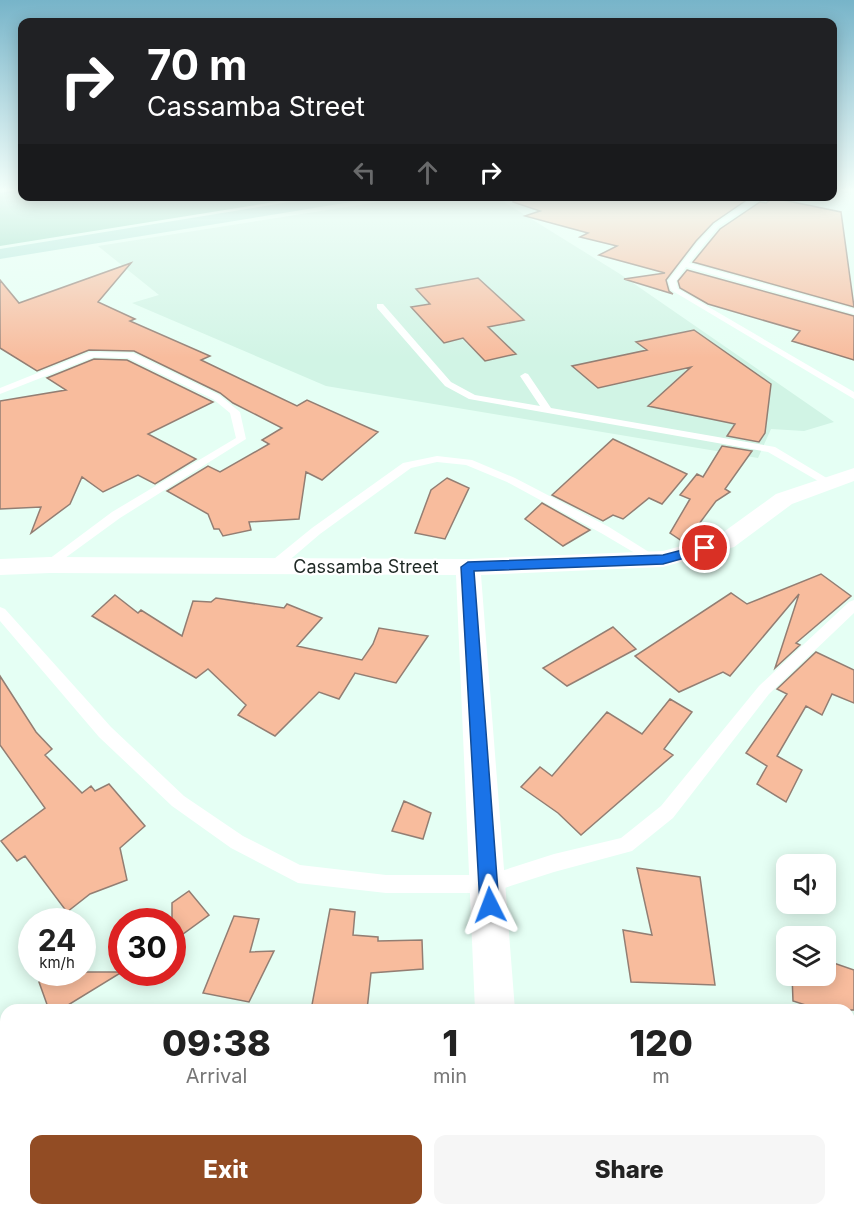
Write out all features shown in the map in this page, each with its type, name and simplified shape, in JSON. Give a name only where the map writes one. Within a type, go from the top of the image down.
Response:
[{"type":"street","points":[[0,254],[58,245]]},
{"type":"street","name":"Cassamba Street","points":[[0,567],[50,565],[468,567],[654,560],[726,542],[784,499],[854,474]]},
{"type":"street","points":[[468,567],[495,1004]]},
{"type":"lane","points":[[699,245],[672,281],[675,290],[854,396]]},
{"type":"lane","points":[[685,264],[854,312]]},
{"type":"lane","points":[[380,306],[448,384],[472,397],[771,448],[829,483]]},
{"type":"lane","points":[[0,391],[93,354],[130,355],[216,397],[235,412],[242,439],[116,515],[50,565]]},
{"type":"lane","points":[[525,376],[547,409]]},
{"type":"lane","points":[[274,567],[316,531],[407,465],[437,459],[468,462],[511,480],[605,530],[654,560]]},
{"type":"lane","points":[[0,612],[105,732],[178,801],[237,842],[298,874],[386,884],[489,884],[626,845],[667,812],[764,690],[854,605]]},
{"type":"shaded area","points":[[573,245],[620,274],[834,422],[804,431],[771,429],[758,458],[326,386],[132,303],[159,295],[98,246]]},
{"type":"building","points":[[611,245],[693,245],[666,280],[669,291],[673,294],[624,279],[665,273],[599,255],[617,246]]},
{"type":"building","points":[[707,245],[845,245],[854,307],[693,262]]},
{"type":"building","points":[[131,263],[98,302],[135,319],[130,321],[210,356],[201,360],[297,406],[307,400],[378,432],[322,480],[306,472],[299,519],[249,522],[251,530],[223,536],[219,529],[214,529],[208,514],[167,491],[208,466],[220,472],[269,444],[262,440],[282,428],[233,403],[220,393],[134,351],[89,350],[37,371],[0,348],[0,280],[19,303]]},
{"type":"building","points":[[687,270],[854,316],[854,360],[792,341],[800,331],[708,304],[680,288],[678,281]]},
{"type":"building","points":[[478,278],[524,320],[488,327],[516,354],[485,361],[463,338],[444,343],[411,307],[430,304],[416,289]]},
{"type":"building","points":[[694,330],[771,384],[765,433],[759,442],[727,436],[735,424],[648,406],[691,367],[598,388],[572,366],[647,350],[636,342]]},
{"type":"building","points":[[94,359],[127,360],[213,402],[148,434],[196,459],[155,484],[138,475],[103,492],[82,477],[70,504],[31,533],[41,507],[0,509],[0,401],[66,390],[47,378]]},
{"type":"building","points":[[613,439],[687,474],[662,504],[649,498],[623,519],[613,515],[603,521],[552,495]]},
{"type":"building","points":[[722,446],[752,451],[725,489],[730,492],[716,501],[685,543],[670,533],[690,499],[680,495],[697,474],[703,477]]},
{"type":"building","points":[[447,478],[469,488],[445,539],[415,533],[431,490]]},
{"type":"building","points":[[542,503],[590,530],[563,546],[525,519]]},
{"type":"building","points":[[821,574],[851,596],[796,643],[800,645],[775,668],[799,594],[730,676],[723,672],[679,692],[635,656],[731,593],[747,604]]},
{"type":"building","points":[[115,595],[138,613],[141,610],[182,636],[193,601],[211,602],[216,598],[284,608],[287,604],[322,618],[297,646],[362,660],[373,644],[379,628],[428,636],[396,683],[355,673],[339,699],[319,692],[275,736],[238,715],[246,705],[208,669],[196,678],[92,616]]},
{"type":"building","points":[[613,627],[636,649],[567,686],[543,668]]},
{"type":"building","points":[[816,652],[854,670],[854,703],[832,694],[822,715],[806,706],[777,756],[802,770],[786,802],[757,784],[767,766],[746,753],[787,694],[777,689]]},
{"type":"building","points":[[0,676],[36,732],[52,749],[45,755],[82,793],[91,786],[95,791],[109,784],[145,826],[120,848],[127,880],[90,894],[72,908],[64,908],[25,856],[17,861],[1,841],[45,808],[0,745]]},
{"type":"building","points":[[670,699],[692,712],[664,749],[673,755],[581,835],[558,813],[521,787],[540,767],[552,776],[607,712],[642,734]]},
{"type":"building","points":[[404,801],[431,813],[423,839],[392,831]]},
{"type":"building","points":[[637,868],[700,877],[715,985],[631,982],[623,930],[652,935]]},
{"type":"building","points":[[189,891],[209,915],[186,932],[186,908],[172,908],[172,903]]},
{"type":"building","points":[[330,909],[355,912],[353,935],[378,937],[378,941],[422,940],[423,969],[371,973],[368,1004],[312,1004]]},
{"type":"building","points":[[234,916],[259,919],[250,952],[274,951],[249,1002],[203,993]]},
{"type":"building","points":[[836,964],[854,970],[854,1004],[802,1004],[793,1001],[792,986],[836,986]]},
{"type":"building","points":[[96,972],[108,972],[108,981],[70,1004],[47,1004],[40,986],[96,986]]},
{"type":"route","points":[[490,905],[468,567],[663,559],[705,548]]}]
